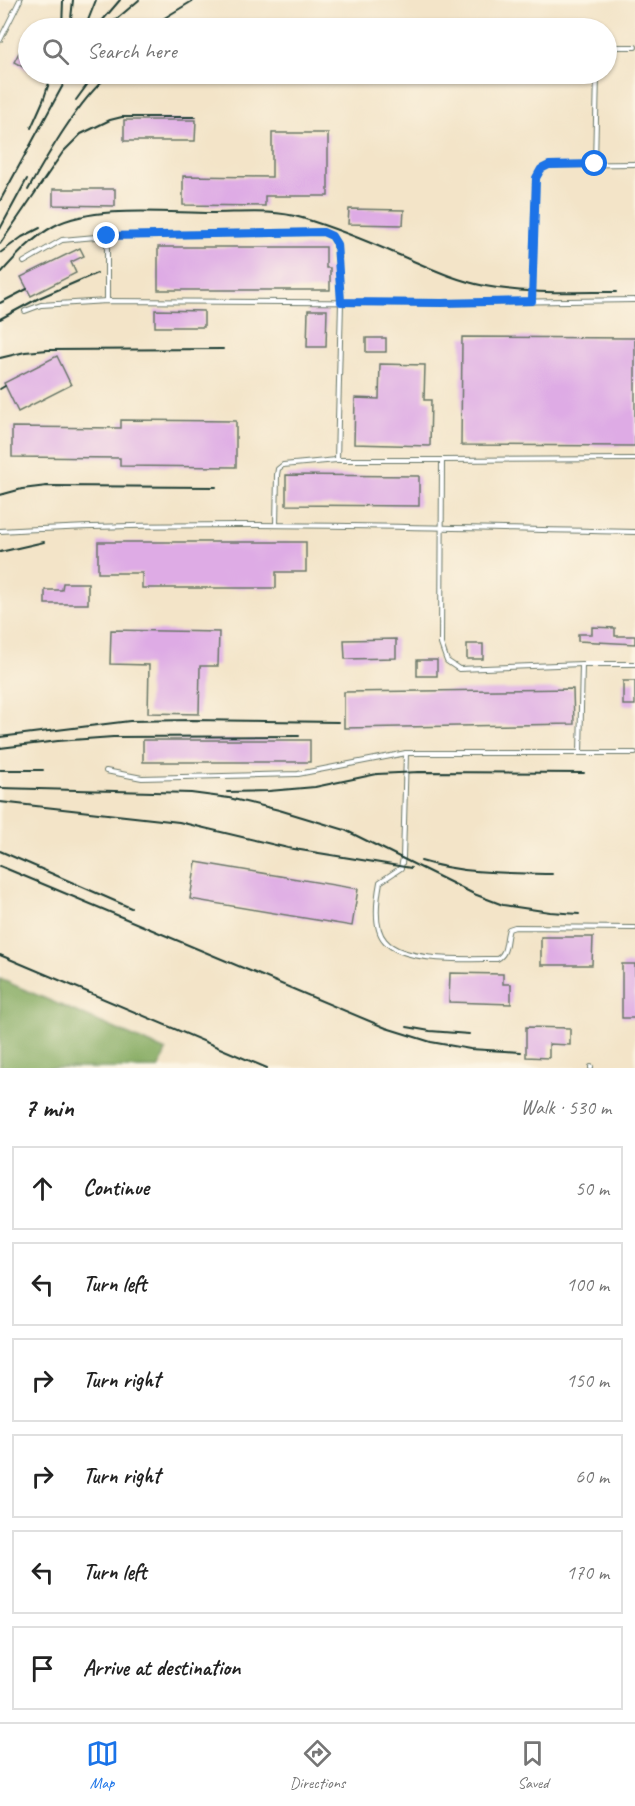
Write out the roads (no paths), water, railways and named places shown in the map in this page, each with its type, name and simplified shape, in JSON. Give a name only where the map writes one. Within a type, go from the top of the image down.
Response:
[{"type":"lane","points":[[0,40],[20,0]]},
{"type":"lane","points":[[617,47],[635,47]]},
{"type":"lane","points":[[595,164],[597,84]]},
{"type":"lane","points":[[532,301],[536,178],[541,169],[549,165],[635,164]]},
{"type":"lane","points":[[24,262],[62,240],[107,236],[323,232],[332,236],[337,244],[341,302],[337,460]]},
{"type":"lane","points":[[107,236],[107,301]]},
{"type":"lane","points":[[25,311],[41,304],[107,301],[442,303],[635,300]]},
{"type":"lane","points":[[276,525],[278,469],[283,465],[337,460],[635,459]]},
{"type":"lane","points":[[442,460],[441,644],[447,661],[459,669],[582,663],[635,664]]},
{"type":"lane","points":[[0,531],[91,526],[276,525],[635,532]]},
{"type":"lane","points":[[580,753],[582,663]]},
{"type":"lane","points":[[106,771],[142,778],[298,774],[406,753],[635,753]]},
{"type":"lane","points":[[406,753],[403,858],[400,868],[380,882],[377,900],[378,924],[384,941],[403,953],[444,959],[497,959],[502,957],[505,951],[509,929],[515,927],[635,928]]},
{"type":"railway","points":[[62,18],[63,0]]},
{"type":"railway","points":[[71,18],[73,0]]},
{"type":"railway","points":[[89,18],[96,0]]},
{"type":"railway","points":[[105,18],[120,0]]},
{"type":"railway","points":[[118,18],[139,0]]},
{"type":"railway","points":[[164,18],[194,0]]},
{"type":"railway","points":[[31,128],[49,84]]},
{"type":"railway","points":[[0,201],[64,84]]},
{"type":"railway","points":[[76,100],[88,84]]},
{"type":"railway","points":[[28,190],[55,144],[99,84]]},
{"type":"railway","points":[[0,244],[63,152],[81,134],[110,120],[122,117],[196,117]]},
{"type":"railway","points":[[0,229],[27,179]]},
{"type":"railway","points":[[0,274],[39,236],[70,219],[89,215],[131,212],[269,212],[291,215],[327,226],[441,273],[474,283],[501,289],[616,292]]},
{"type":"railway","points":[[0,253],[22,237],[40,228]]},
{"type":"railway","points":[[0,319],[39,298],[97,273]]},
{"type":"railway","points":[[0,303],[27,289]]},
{"type":"railway","points":[[0,358],[25,352],[48,350],[223,349]]},
{"type":"railway","points":[[0,389],[5,386]]},
{"type":"railway","points":[[0,495],[47,486],[216,487]]},
{"type":"railway","points":[[0,552],[44,542]]},
{"type":"railway","points":[[0,737],[130,721],[338,722]]},
{"type":"railway","points":[[0,748],[113,737],[299,736]]},
{"type":"railway","points":[[0,770],[43,770]]},
{"type":"railway","points":[[227,792],[315,787],[377,774],[584,773]]},
{"type":"railway","points":[[0,788],[191,793],[229,798],[345,830],[474,894],[503,905],[579,914]]},
{"type":"railway","points":[[0,802],[179,822],[288,848],[411,868]]},
{"type":"railway","points":[[0,851],[131,908]]},
{"type":"railway","points":[[421,861],[470,871],[552,874]]},
{"type":"railway","points":[[0,866],[386,1028],[431,1042],[470,1049],[521,1052]]},
{"type":"railway","points":[[0,955],[267,1068]]},
{"type":"railway","points":[[407,1027],[469,1034]]}]
